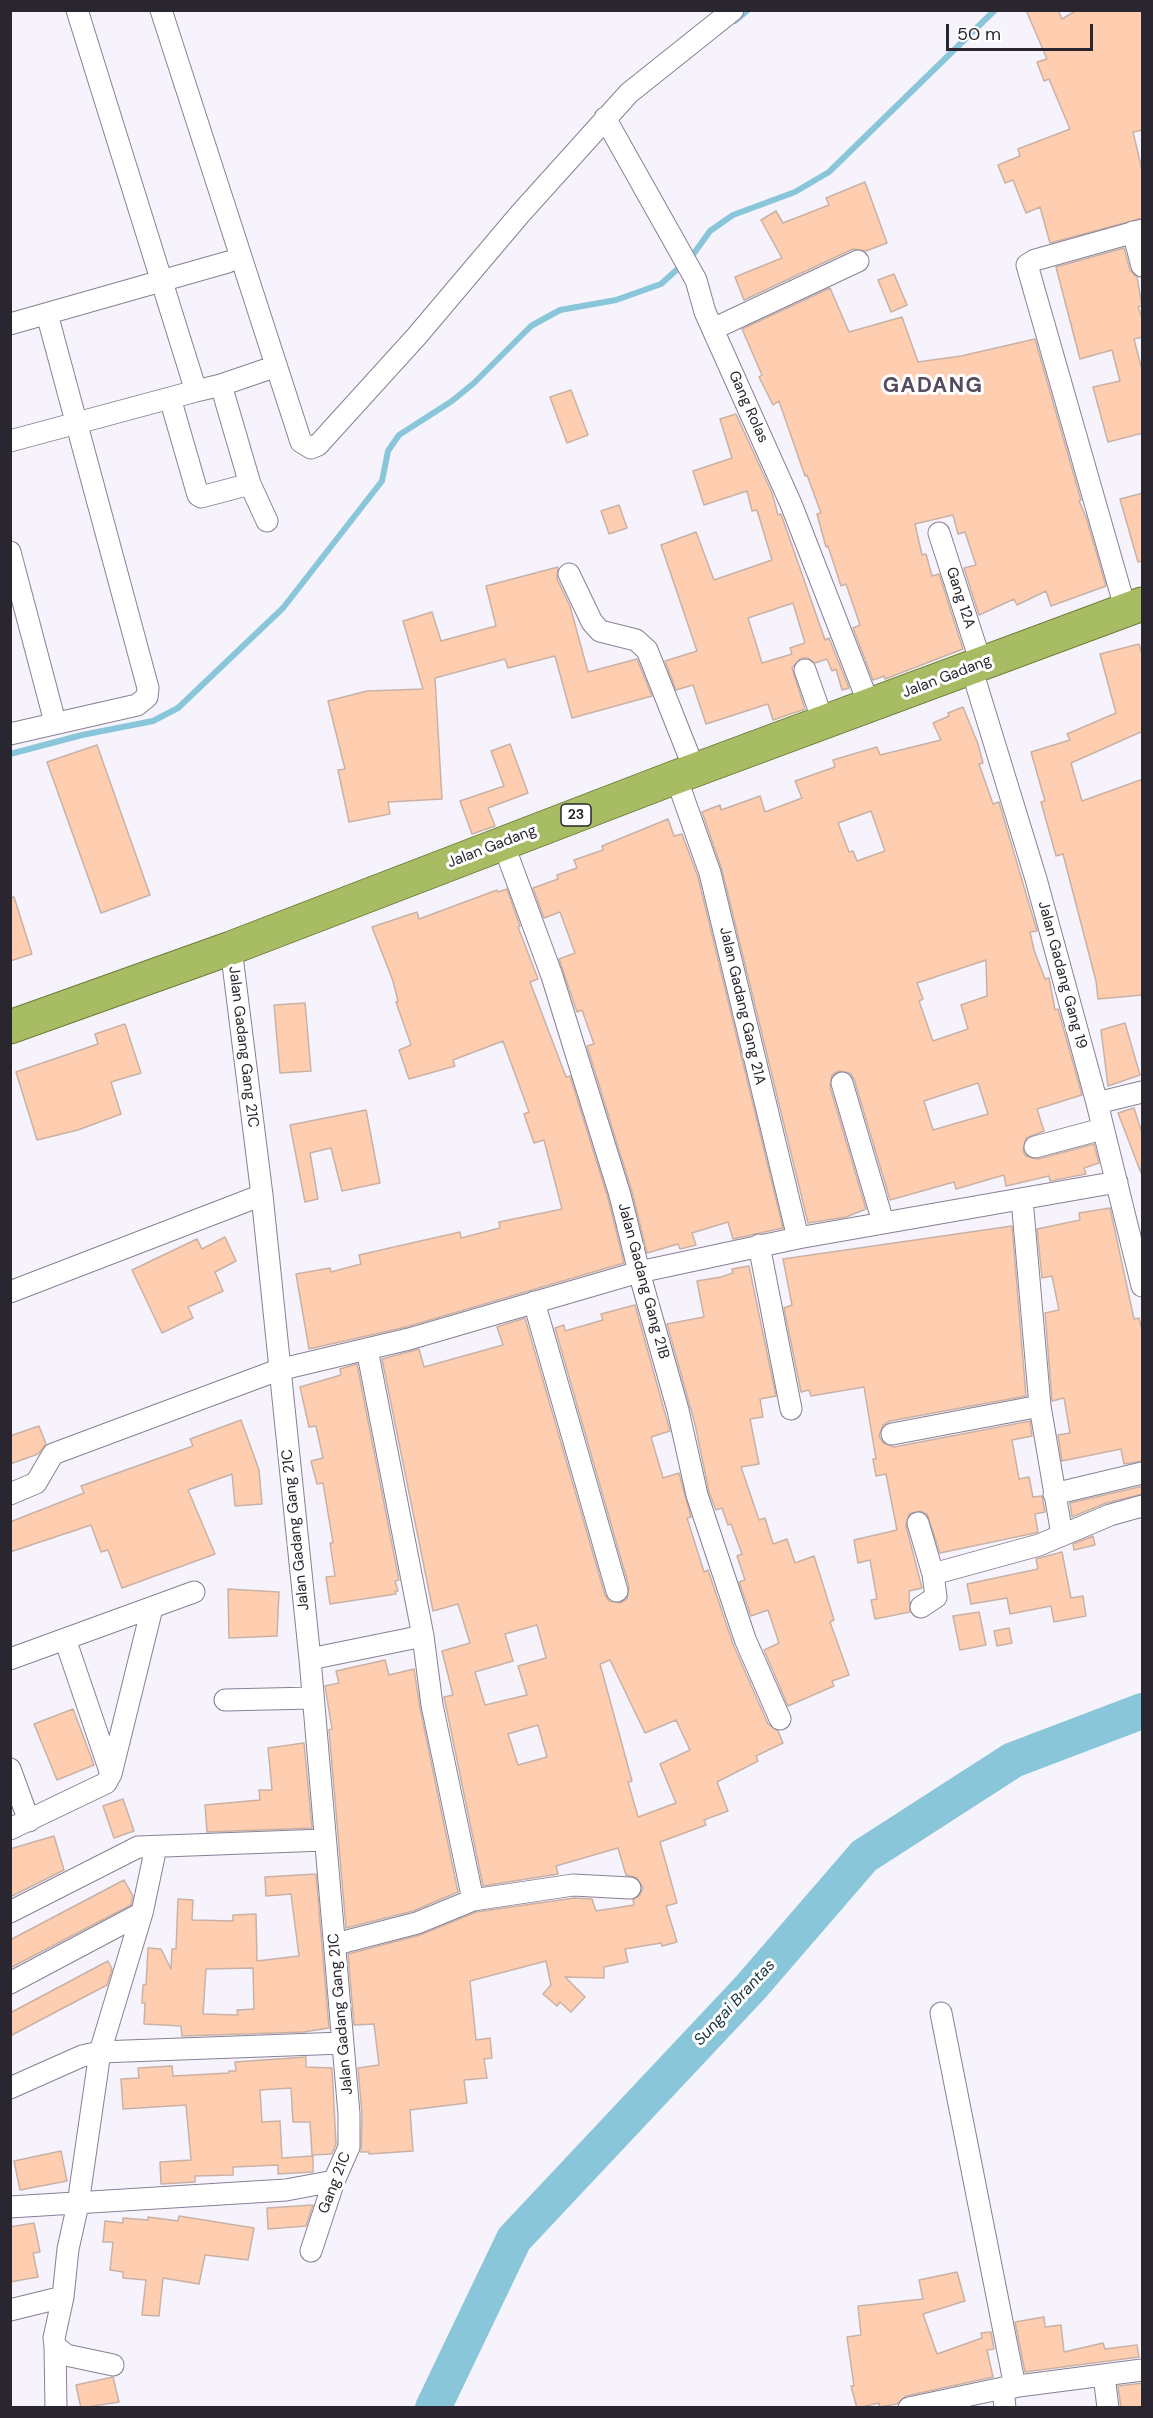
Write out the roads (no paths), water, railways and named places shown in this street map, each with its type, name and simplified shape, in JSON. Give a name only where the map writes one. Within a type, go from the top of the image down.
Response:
[{"type":"highway","name":"Jalan Gadang","points":[[10,1027],[231,948],[685,774],[1134,608]]},
{"type":"street","points":[[77,10],[196,391]]},
{"type":"street","points":[[161,10],[301,442],[311,448],[318,445],[416,337],[629,93],[733,10]]},
{"type":"street","name":"Gang Rolas","points":[[605,118],[663,225],[686,261],[713,329],[791,504],[870,707]]},
{"type":"street","points":[[1134,608],[1027,265],[1035,260],[1138,231],[1143,266]]},
{"type":"street","points":[[713,329],[858,261]]},
{"type":"street","points":[[10,324],[228,262]]},
{"type":"street","points":[[10,734],[137,705],[147,697],[148,688],[47,314]]},
{"type":"street","points":[[10,441],[266,370]]},
{"type":"street","points":[[221,384],[250,484],[267,521]]},
{"type":"street","points":[[170,398],[198,495],[201,497],[250,484]]},
{"type":"street","name":"Gang 12A","points":[[939,533],[976,665]]},
{"type":"street","points":[[10,552],[55,722]]},
{"type":"street","name":"Jalan Gadang Gang 21A","points":[[569,574],[592,622],[600,631],[636,640],[647,650],[685,774],[798,1238]]},
{"type":"street","name":"Jalan Gadang Gang 19","points":[[976,665],[1097,1103],[1143,1286]]},
{"type":"street","points":[[805,670],[824,724]]},
{"type":"street","name":"Jalan Gadang Gang 21B","points":[[502,843],[552,976],[620,1195],[639,1272],[662,1349],[697,1495],[745,1639],[780,1719]]},
{"type":"street","name":"Jalan Gadang Gang 21C","points":[[231,948],[262,1195],[278,1370],[310,1659],[349,2114]]},
{"type":"street","points":[[842,1083],[883,1222]]},
{"type":"street","points":[[1097,1103],[1143,1092]]},
{"type":"street","points":[[1035,1147],[1102,1129]]},
{"type":"street","points":[[10,1494],[36,1483],[42,1477],[48,1459],[53,1454],[278,1370],[367,1349],[639,1272],[759,1245],[1118,1182]]},
{"type":"street","points":[[10,1292],[262,1195]]},
{"type":"street","points":[[1022,1198],[1040,1406],[1062,1534]]},
{"type":"street","points":[[759,1245],[791,1409]]},
{"type":"street","points":[[534,1302],[617,1591]]},
{"type":"street","points":[[367,1349],[423,1636],[432,1705],[472,1900]]},
{"type":"street","points":[[892,1434],[1040,1406]]},
{"type":"street","points":[[1054,1494],[1143,1473]]},
{"type":"street","points":[[933,1574],[1040,1545],[1062,1534],[1143,1506]]},
{"type":"street","points":[[918,1523],[933,1574],[936,1597],[921,1607]]},
{"type":"street","points":[[10,1659],[194,1592]]},
{"type":"street","points":[[10,1769],[20,1825],[106,1783],[111,1774],[152,1608]]},
{"type":"street","points":[[310,1659],[423,1636]]},
{"type":"street","points":[[65,1639],[111,1774]]},
{"type":"street","points":[[225,1700],[312,1698]]},
{"type":"street","points":[[10,1912],[130,1850],[324,1840]]},
{"type":"street","points":[[56,2408],[54,2338],[63,2297],[68,2249],[78,2204],[100,2052],[142,1913],[156,1847]]},
{"type":"street","points":[[336,1944],[417,1923],[472,1900],[573,1885],[630,1888]]},
{"type":"street","points":[[10,1983],[142,1913]]},
{"type":"street","points":[[941,2013],[1007,2394]]},
{"type":"street","points":[[10,2088],[82,2056],[100,2052],[343,2043]]},
{"type":"street","name":"Gang 21C","points":[[311,2251],[334,2181],[349,2147],[349,2114]]},
{"type":"street","points":[[10,2207],[286,2190],[334,2181]]},
{"type":"street","points":[[10,2310],[63,2297]]},
{"type":"street","points":[[55,2346],[66,2355],[113,2365]]},
{"type":"street","points":[[909,2408],[1007,2394],[1104,2375],[1143,2370]]},
{"type":"street","points":[[1104,2375],[1108,2408]]},
{"type":"waterway","points":[[735,21],[748,10]]},
{"type":"waterway","points":[[10,754],[82,735],[153,721],[178,708],[283,608],[382,481],[388,451],[399,435],[452,401],[474,383],[531,326],[560,310],[616,300],[661,284],[692,256],[710,231],[733,215],[795,192],[829,172],[995,10]]},
{"type":"waterway","name":"Sungai Brantas","points":[[433,2408],[514,2239],[750,1988],[864,1856],[1013,1760],[1142,1711]]},
{"type":"district","name":"GADANG","points":[[933,386]]}]
